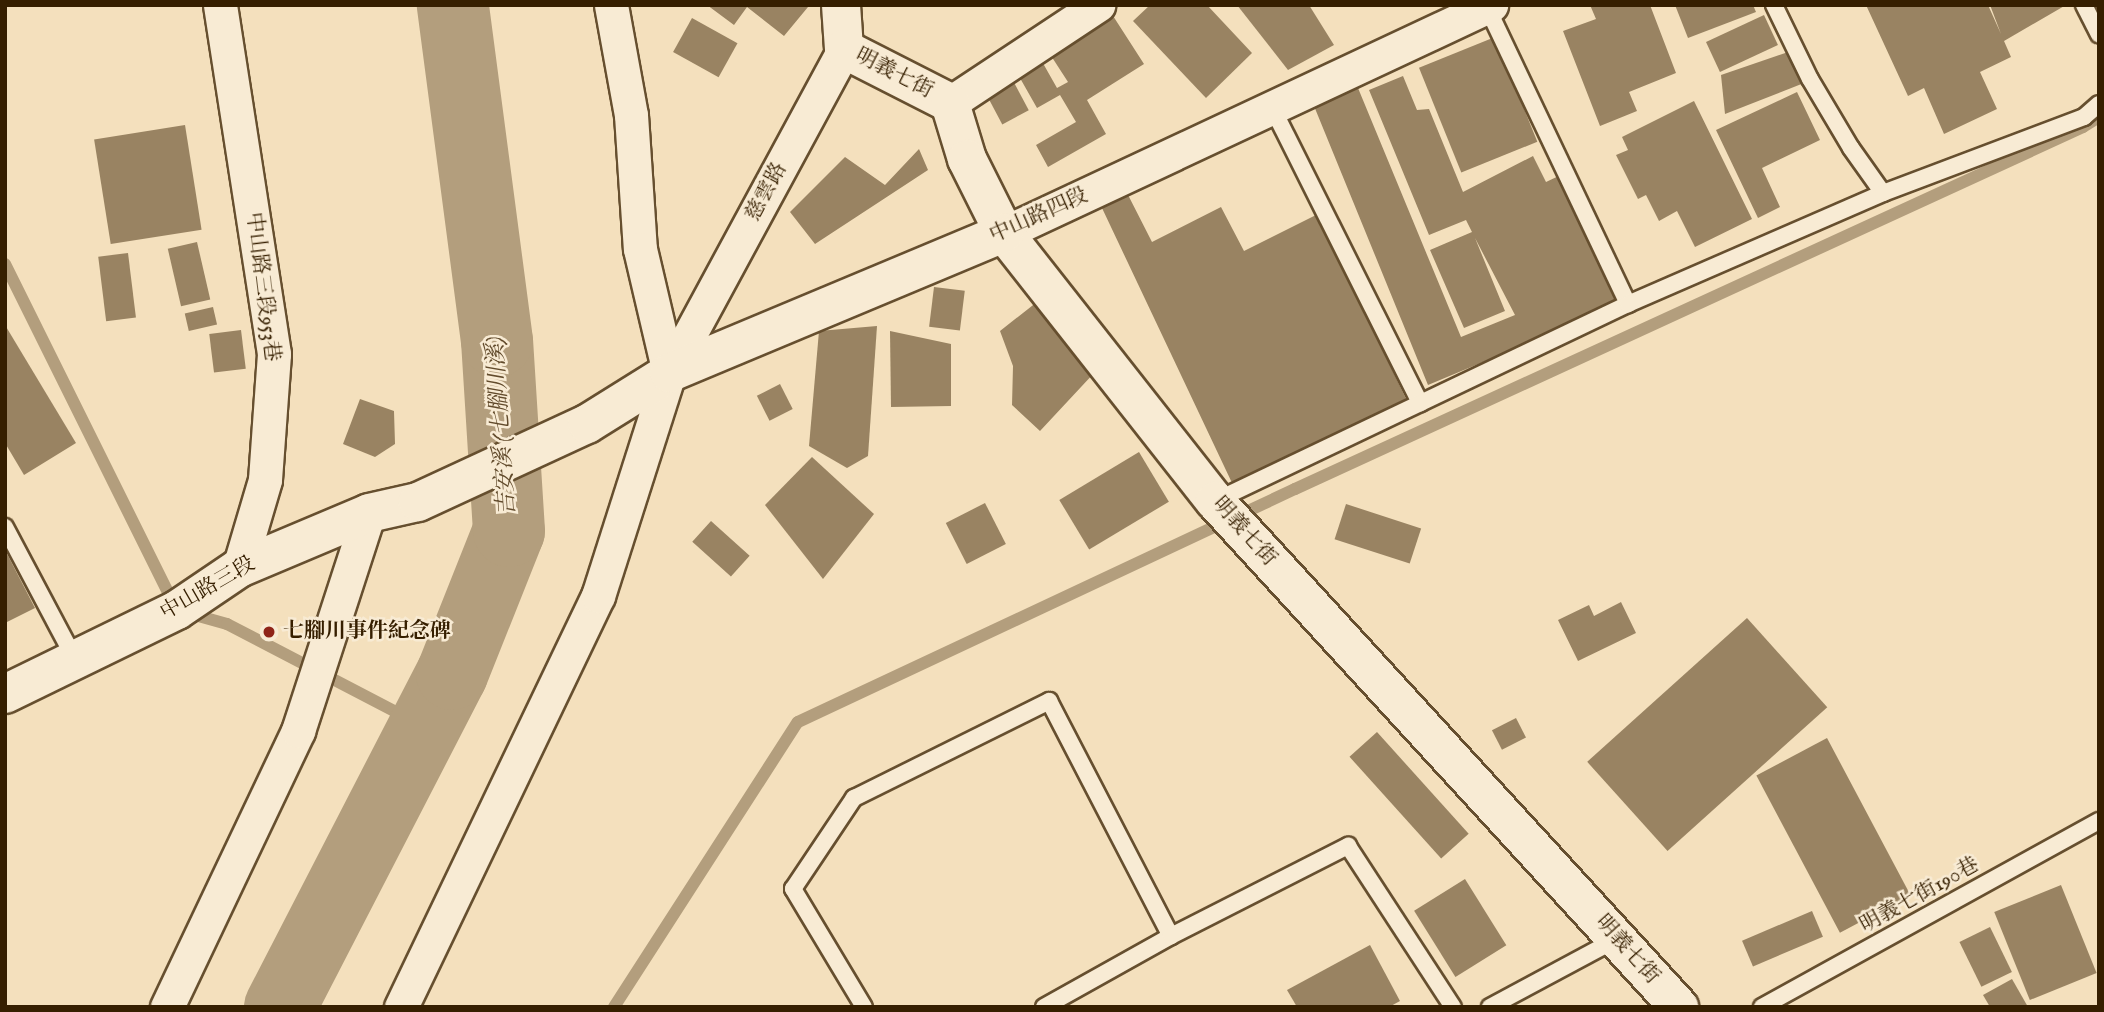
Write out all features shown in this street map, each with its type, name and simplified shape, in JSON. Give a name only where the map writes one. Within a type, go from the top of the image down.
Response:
[{"type":"street","name":"中山路三段953巷","points":[[220,5],[274,354],[265,480],[239,568]]},
{"type":"street","points":[[611,5],[631,116],[640,249],[669,373]]},
{"type":"street","points":[[841,5],[844,49]]},
{"type":"street","points":[[950,103],[1098,5]]},
{"type":"street","name":"中山路四段","points":[[418,502],[587,424],[669,373],[1004,233],[1489,6]]},
{"type":"street","name":"慈雲路","points":[[401,1007],[598,596],[669,373],[844,49]]},
{"type":"street","name":"明義七街","points":[[844,49],[950,103],[967,159],[1004,233],[1217,503],[1679,1007]]},
{"type":"street","name":"中山路三段","points":[[5,694],[177,610],[239,568],[369,513],[418,502]]},
{"type":"street","points":[[167,1007],[298,731],[369,513]]},
{"type":"lane","points":[[1774,5],[1810,79],[1850,148],[1883,193]]},
{"type":"lane","points":[[2084,5],[2099,34]]},
{"type":"lane","points":[[1489,6],[1628,303]]},
{"type":"lane","points":[[1217,503],[1628,303],[1883,193],[2084,117],[2099,104]]},
{"type":"lane","points":[[1273,109],[1420,403]]},
{"type":"lane","points":[[5,527],[75,659]]},
{"type":"lane","points":[[864,1007],[793,889],[854,798],[1049,701],[1171,936]]},
{"type":"lane","name":"明義七街190巷","points":[[1762,1007],[2099,821]]},
{"type":"lane","points":[[1044,1007],[1171,936],[1348,846],[1452,1007]]},
{"type":"lane","points":[[1490,1007],[1616,939]]},
{"type":"building","points":[[707,5],[808,7],[784,36],[747,7],[734,25]]},
{"type":"building","points":[[1106,5],[1144,64],[1087,100],[1106,134],[1048,167],[1036,145],[1076,122],[1060,95],[1037,108],[1016,71],[1040,58],[1057,88],[1068,82],[1046,48]]},
{"type":"building","points":[[1150,5],[1207,5],[1252,53],[1206,98],[1133,21]]},
{"type":"building","points":[[1237,5],[1309,5],[1334,45],[1288,70]]},
{"type":"building","points":[[1590,5],[1650,5],[1676,73],[1629,92],[1637,111],[1600,126],[1563,31],[1596,19]]},
{"type":"building","points":[[1675,5],[1753,5],[1756,12],[1688,38]]},
{"type":"building","points":[[1866,5],[1988,5],[2001,34],[1990,5],[2066,5],[2004,41],[2011,57],[1980,72],[1997,109],[1944,134],[1924,88],[1908,96]]},
{"type":"building","points":[[1764,15],[1778,45],[1720,72],[1706,42]]},
{"type":"building","points":[[692,18],[737,43],[719,77],[673,52]]},
{"type":"building","points":[[1495,37],[1537,142],[1461,172],[1419,68]]},
{"type":"building","points":[[1791,51],[1804,83],[1725,114],[1721,75]]},
{"type":"building","points":[[1010,75],[1029,110],[1002,124],[984,89]]},
{"type":"building","points":[[1403,76],[1417,110],[1429,109],[1463,192],[1533,156],[1546,182],[1565,173],[1626,302],[1428,385],[1314,106],[1358,88],[1461,337],[1515,315],[1475,238],[1505,311],[1464,328],[1430,250],[1472,232],[1466,220],[1429,235],[1369,90]]},
{"type":"building","points":[[1797,92],[1820,140],[1762,168],[1780,207],[1758,218],[1716,130]]},
{"type":"building","points":[[1694,101],[1752,219],[1695,247],[1677,211],[1659,221],[1646,195],[1638,199],[1616,155],[1628,150],[1622,137]]},
{"type":"building","points":[[185,125],[202,230],[111,244],[94,139]]},
{"type":"building","points":[[919,149],[928,170],[815,244],[790,212],[845,157],[885,185]]},
{"type":"building","points":[[1124,187],[1152,242],[1221,207],[1244,251],[1318,214],[1407,401],[1233,485],[1102,208]]},
{"type":"building","points":[[197,242],[210,299],[181,306],[168,249]]},
{"type":"building","points":[[128,253],[136,318],[106,321],[98,257]]},
{"type":"building","points":[[934,287],[965,291],[960,330],[929,327]]},
{"type":"building","points":[[1056,287],[1095,372],[1040,431],[1012,405],[1013,366],[1000,331]]},
{"type":"building","points":[[213,307],[217,325],[189,331],[185,314]]},
{"type":"building","points":[[5,325],[76,443],[24,475],[5,443]]},
{"type":"building","points":[[877,326],[868,456],[847,468],[809,446],[819,331]]},
{"type":"building","points":[[241,330],[246,369],[214,373],[209,334]]},
{"type":"building","points":[[890,331],[951,344],[951,406],[891,407]]},
{"type":"building","points":[[780,384],[793,409],[770,421],[757,396]]},
{"type":"building","points":[[360,399],[394,411],[395,444],[375,457],[343,444]]},
{"type":"building","points":[[1139,452],[1169,502],[1089,550],[1059,500]]},
{"type":"building","points":[[812,457],[874,514],[823,579],[765,505]]},
{"type":"building","points":[[985,503],[1006,544],[967,564],[946,523]]},
{"type":"building","points":[[1346,504],[1421,528],[1410,564],[1335,539]]},
{"type":"building","points":[[711,521],[750,556],[731,577],[692,542]]},
{"type":"building","points":[[5,550],[35,608],[5,623]]},
{"type":"building","points":[[1621,602],[1636,633],[1578,661],[1558,620],[1589,605],[1594,616]]},
{"type":"building","points":[[1747,618],[1827,707],[1668,851],[1587,762]]},
{"type":"building","points":[[1516,718],[1526,738],[1502,750],[1492,730]]},
{"type":"building","points":[[1377,732],[1469,834],[1441,859],[1350,757]]},
{"type":"building","points":[[1827,738],[1911,895],[1840,933],[1756,776]]},
{"type":"building","points":[[1465,879],[1506,945],[1455,977],[1414,911]]},
{"type":"building","points":[[2061,885],[2097,973],[2030,1000],[1994,912]]},
{"type":"building","points":[[1812,911],[1823,937],[1753,966],[1742,941]]},
{"type":"building","points":[[1990,927],[2012,972],[1981,987],[1959,942]]},
{"type":"building","points":[[1370,945],[1400,1001],[1389,1007],[1297,1007],[1287,990]]},
{"type":"building","points":[[2012,979],[2028,1007],[1990,1007],[1983,995]]},
{"type":"waterway","name":"吉安溪 (七腳川溪)","points":[[280,1007],[452,674],[509,531],[497,341],[453,5]]},
{"type":"waterway","points":[[614,1007],[798,722],[1295,489],[2083,127],[2099,117]]},
{"type":"waterway","points":[[5,264],[177,610],[227,624],[425,727]]},
{"type":"place","name":"七腳川事件紀念碑","points":[[269,632]]}]
